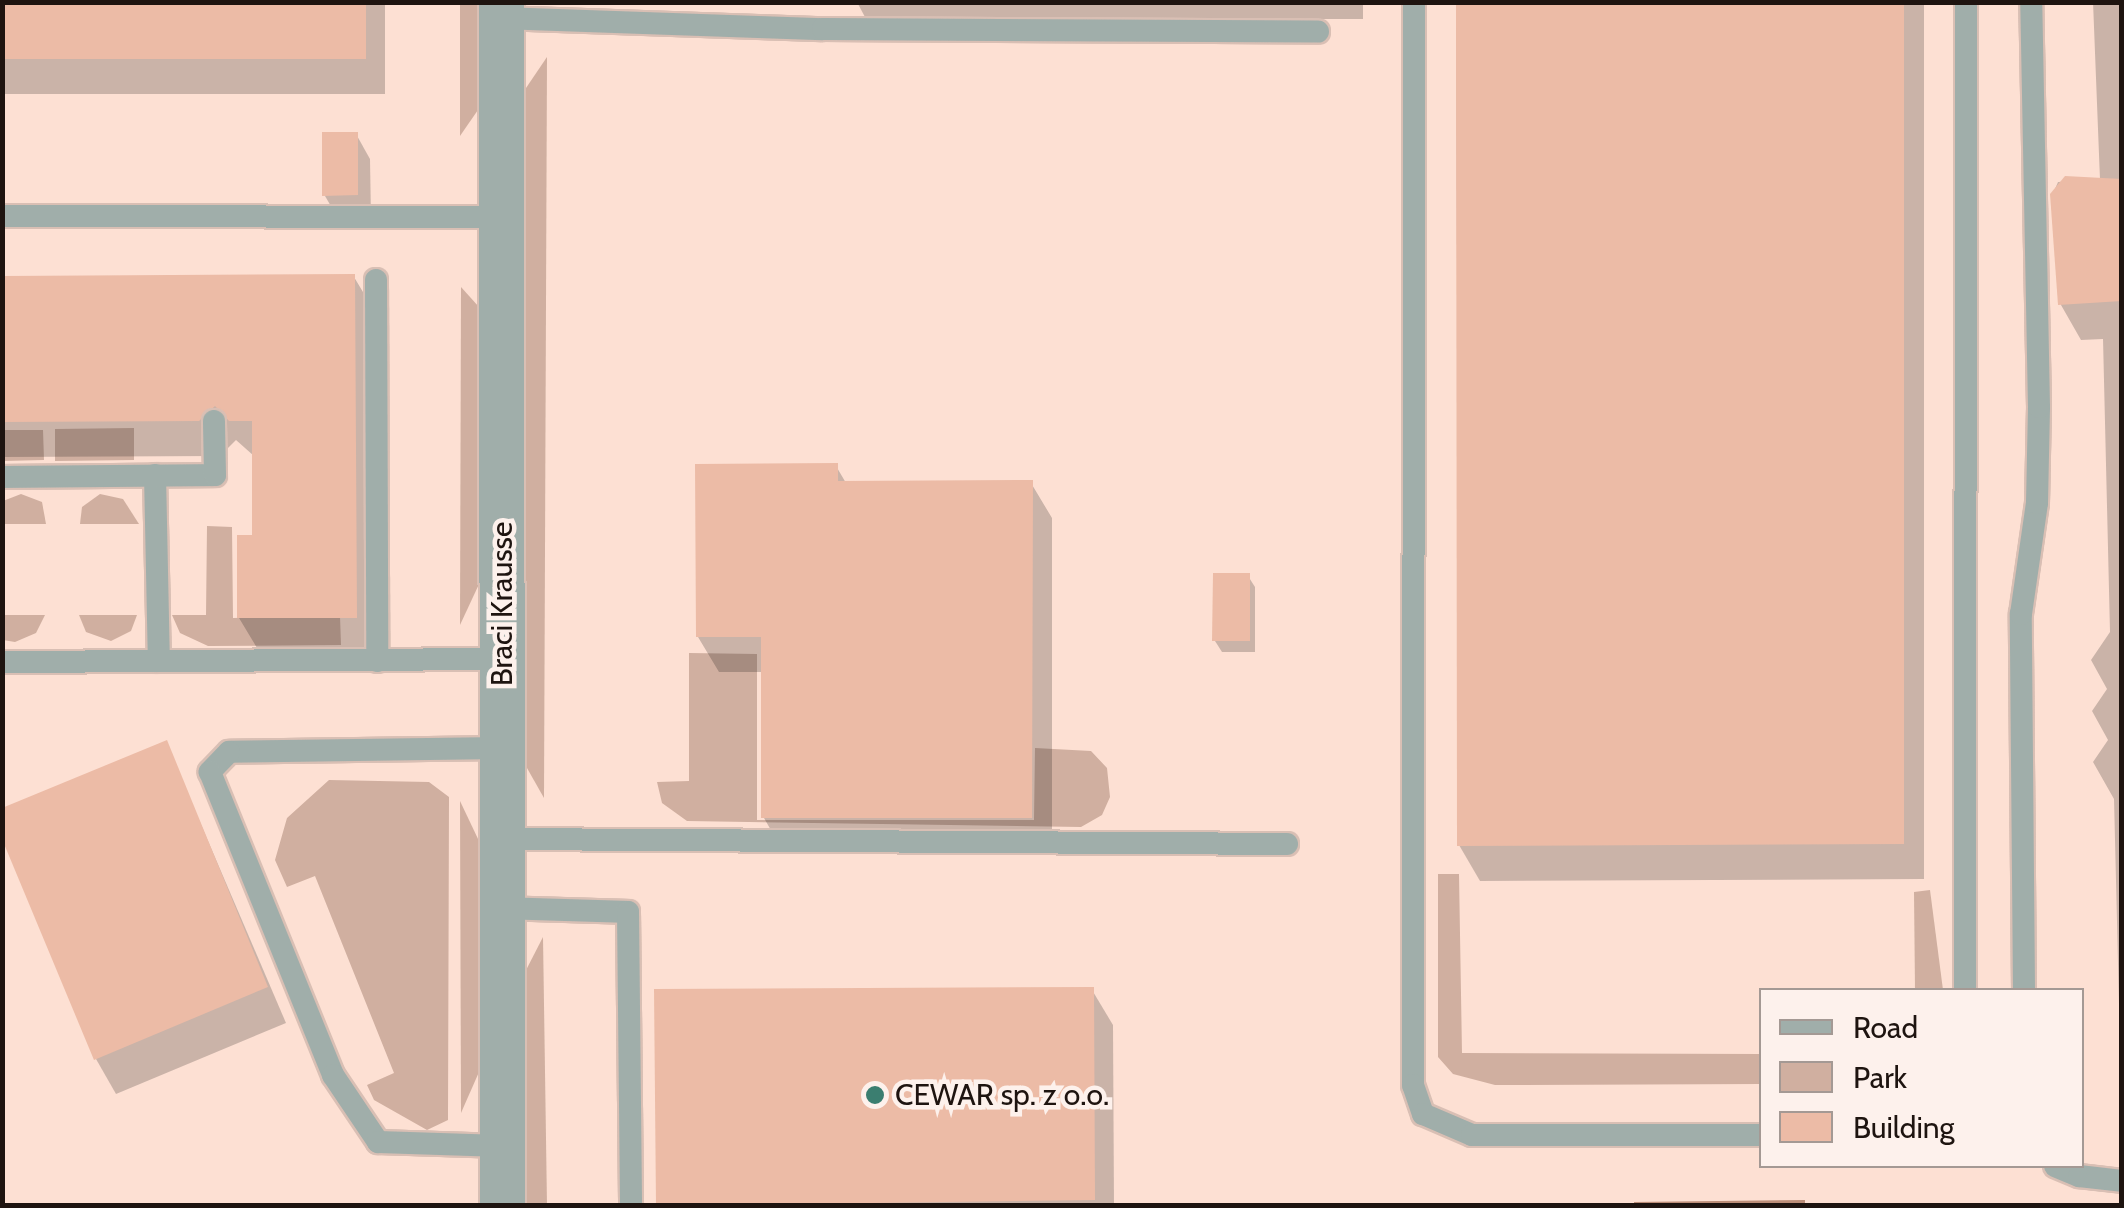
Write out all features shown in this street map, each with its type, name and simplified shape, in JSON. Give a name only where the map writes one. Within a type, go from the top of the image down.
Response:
[{"type":"street","name":"Braci Krausse","points":[[501,10],[502,1206]]},
{"type":"lane","points":[[1414,2],[1414,1085],[1424,1114],[1472,1135],[1759,1135]]},
{"type":"lane","points":[[1965,988],[1966,2]]},
{"type":"lane","points":[[2024,988],[2021,614],[2037,503],[2038,407],[2031,2]]},
{"type":"lane","points":[[501,10],[654,11],[822,29],[1318,32]]},
{"type":"lane","points":[[2,216],[503,217]]},
{"type":"lane","points":[[376,280],[377,661]]},
{"type":"lane","points":[[2,476],[215,474],[214,421]]},
{"type":"lane","points":[[155,475],[159,661]]},
{"type":"lane","points":[[2,662],[502,659]]},
{"type":"lane","points":[[501,748],[229,752],[210,772],[334,1075],[378,1142],[502,1146]]},
{"type":"lane","points":[[501,839],[1287,844]]},
{"type":"lane","points":[[502,908],[628,912],[631,1206]]},
{"type":"lane","points":[[2060,1168],[2079,1176],[2122,1180]]},
{"type":"green space","points":[[460,3],[480,3],[480,107],[460,136]]},
{"type":"green space","points":[[547,57],[544,798],[523,761],[526,88]]},
{"type":"green space","points":[[461,287],[479,307],[480,582],[460,625]]},
{"type":"green space","points":[[134,428],[134,460],[55,461],[55,429]]},
{"type":"green space","points":[[2,430],[43,430],[44,460],[3,461]]},
{"type":"green space","points":[[21,494],[42,502],[46,524],[3,524],[3,501]]},
{"type":"green space","points":[[100,494],[123,499],[139,524],[80,524],[82,507]]},
{"type":"green space","points":[[207,526],[232,527],[233,618],[340,616],[341,645],[208,646],[180,633],[172,615],[206,615]]},
{"type":"green space","points":[[2,615],[45,615],[36,633],[15,642],[3,640]]},
{"type":"green space","points":[[79,615],[137,615],[131,631],[111,641],[86,632]]},
{"type":"green space","points":[[689,653],[757,654],[757,820],[1034,820],[1035,748],[1091,751],[1107,768],[1110,797],[1102,815],[1081,827],[687,821],[662,803],[657,782],[689,781]]},
{"type":"green space","points":[[329,780],[429,782],[449,797],[448,1120],[427,1130],[374,1100],[367,1085],[394,1073],[315,876],[287,887],[275,860],[287,818]]},
{"type":"green space","points":[[460,801],[479,841],[479,1072],[461,1113]]},
{"type":"green space","points":[[1438,874],[1459,874],[1462,1053],[1759,1054],[1759,1084],[1495,1085],[1453,1074],[1438,1057]]},
{"type":"green space","points":[[1930,890],[1943,988],[1915,988],[1914,892]]},
{"type":"green space","points":[[543,937],[547,1205],[525,1206],[523,976]]},
{"type":"shaded area","points":[[1805,1200],[1805,1206],[1634,1205],[1634,1202]]},
{"type":"building","points":[[2,2],[366,2],[366,59],[2,59]]},
{"type":"building","points":[[1456,2],[1904,2],[1904,844],[1457,846]]},
{"type":"building","points":[[322,132],[358,132],[358,195],[322,196]]},
{"type":"building","points":[[2065,176],[2122,179],[2122,301],[2058,305],[2050,194]]},
{"type":"building","points":[[355,274],[357,618],[237,618],[237,535],[252,535],[252,421],[229,421],[215,406],[199,421],[2,422],[2,276]]},
{"type":"building","points":[[838,463],[838,481],[1033,480],[1032,818],[761,818],[761,637],[696,637],[695,464]]},
{"type":"building","points":[[1213,573],[1250,573],[1250,641],[1212,641]]},
{"type":"building","points":[[167,740],[268,987],[94,1060],[2,839],[2,808]]},
{"type":"building","name":"CEWAR sp. z o.o.","points":[[1094,987],[1095,1200],[656,1206],[654,989]]},
{"type":"place","name":"CEWAR sp. z o.o.","points":[[875,1095]]}]
